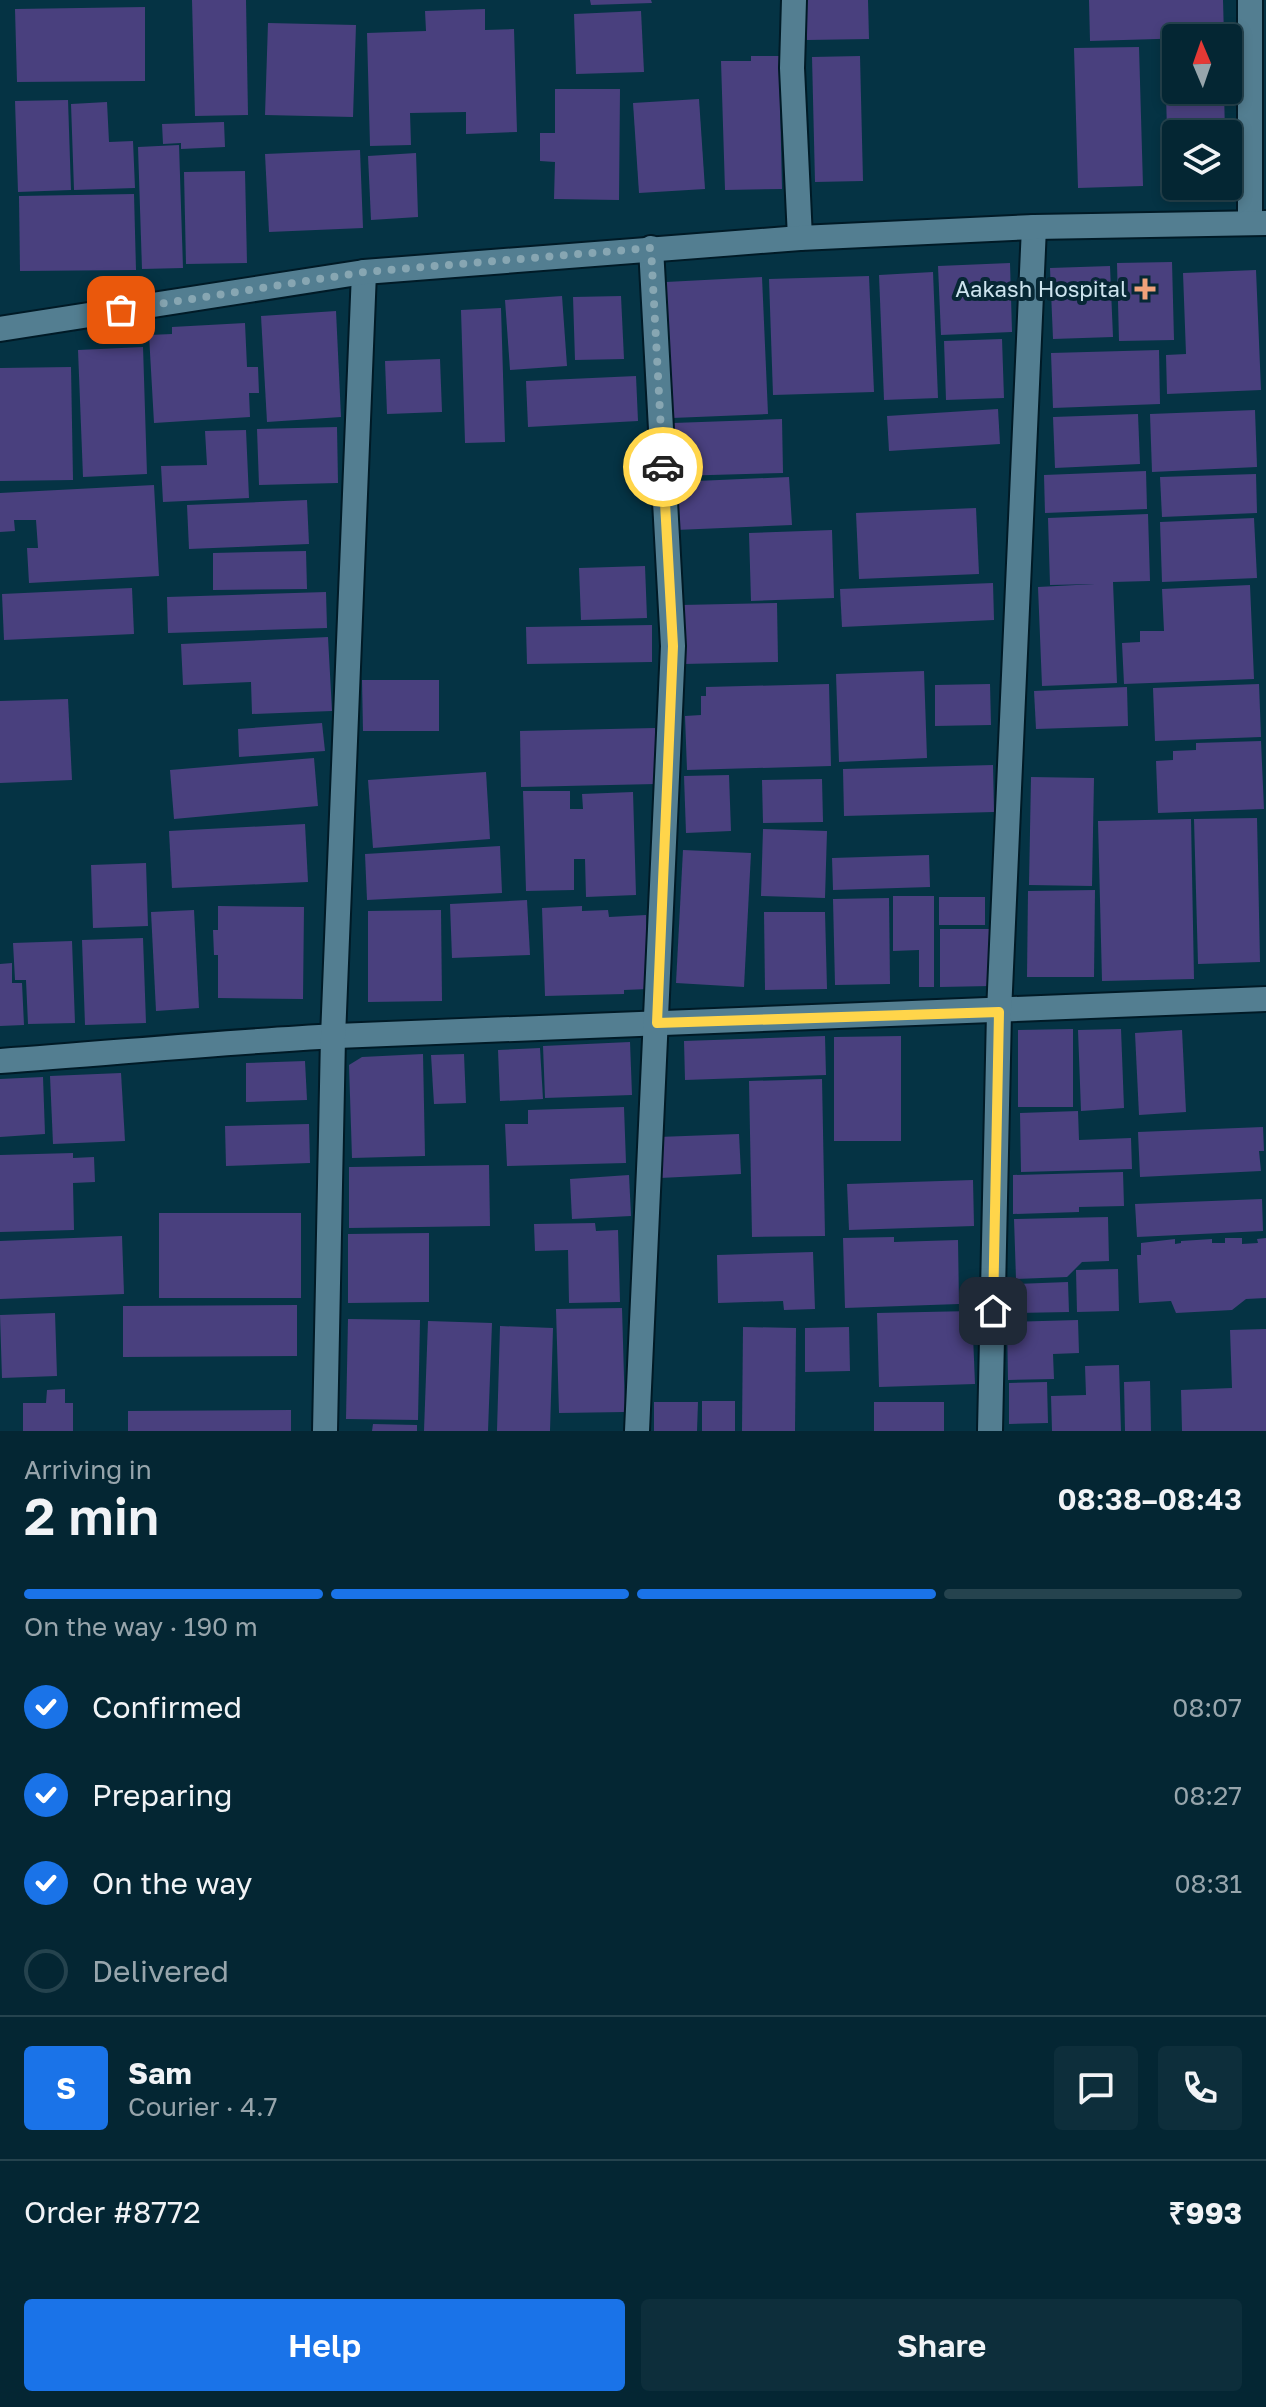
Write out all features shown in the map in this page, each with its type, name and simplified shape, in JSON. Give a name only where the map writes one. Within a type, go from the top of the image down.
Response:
[{"type":"street","points":[[794,0],[792,68],[800,238]]},
{"type":"street","points":[[0,329],[364,272],[800,238],[1034,227],[1258,223],[1250,0]]},
{"type":"street","points":[[990,1431],[999,1012],[1034,227]]},
{"type":"street","points":[[637,1431],[673,646],[651,248]]},
{"type":"street","points":[[325,1431],[333,1037],[364,272]]},
{"type":"street","points":[[0,1061],[333,1037],[1266,999]]},
{"type":"building","points":[[192,0],[246,0],[248,115],[195,116]]},
{"type":"building","points":[[590,0],[651,0],[652,3],[591,5]]},
{"type":"building","points":[[806,0],[868,0],[869,39],[807,40]]},
{"type":"building","points":[[1089,0],[1223,0],[1224,24],[1162,24],[1162,39],[1090,41]]},
{"type":"building","points":[[145,7],[145,81],[17,82],[15,9]]},
{"type":"building","points":[[485,9],[485,30],[514,29],[517,132],[466,134],[466,112],[410,113],[411,145],[370,146],[367,33],[426,31],[425,11]]},
{"type":"building","points":[[641,11],[644,72],[576,74],[574,14]]},
{"type":"building","points":[[268,23],[356,25],[353,117],[265,115]]},
{"type":"building","points":[[1139,47],[1143,186],[1078,188],[1074,48]]},
{"type":"building","points":[[751,56],[779,56],[782,189],[725,190],[721,61],[751,61]]},
{"type":"building","points":[[860,56],[863,181],[815,182],[812,57]]},
{"type":"building","points":[[555,89],[620,89],[619,200],[554,199],[555,162],[540,161],[540,133],[555,133]]},
{"type":"building","points":[[699,99],[705,189],[639,193],[633,103]]},
{"type":"building","points":[[68,100],[71,190],[18,192],[15,101]]},
{"type":"building","points":[[107,102],[109,142],[133,141],[135,188],[74,190],[71,104]]},
{"type":"building","points":[[1166,104],[1224,104],[1225,120],[1167,120]]},
{"type":"building","points":[[224,122],[225,147],[181,149],[181,143],[163,144],[162,124]]},
{"type":"building","points":[[179,145],[183,268],[142,269],[138,147]]},
{"type":"building","points":[[360,150],[363,228],[269,232],[265,154]]},
{"type":"building","points":[[416,153],[418,217],[371,220],[368,156]]},
{"type":"building","points":[[245,171],[247,263],[186,264],[184,172]]},
{"type":"building","points":[[134,194],[136,270],[20,271],[19,196]]},
{"type":"building","points":[[1172,262],[1174,340],[1119,341],[1117,263]]},
{"type":"building","points":[[1010,263],[1012,332],[941,335],[938,266]]},
{"type":"building","points":[[1110,266],[1113,337],[1053,339],[1050,268]]},
{"type":"building","points":[[1256,270],[1261,390],[1167,394],[1166,355],[1186,354],[1183,273]]},
{"type":"building","points":[[933,272],[938,398],[884,400],[879,275]]},
{"type":"building","points":[[869,276],[874,392],[773,395],[769,279]]},
{"type":"building","points":[[762,277],[768,414],[672,418],[666,282]]},
{"type":"building","points":[[562,296],[567,366],[510,370],[505,300]]},
{"type":"building","points":[[621,296],[624,359],[575,360],[573,297]]},
{"type":"building","points":[[501,308],[505,442],[465,443],[461,310]]},
{"type":"building","points":[[336,311],[341,417],[267,422],[261,316]]},
{"type":"building","points":[[245,323],[247,367],[258,367],[259,393],[249,393],[250,417],[154,423],[149,335],[172,334],[172,327]]},
{"type":"building","points":[[1002,339],[1004,398],[946,400],[944,341]]},
{"type":"building","points":[[143,347],[147,474],[83,477],[78,350]]},
{"type":"building","points":[[1159,350],[1160,404],[1053,408],[1051,353]]},
{"type":"building","points":[[440,359],[442,412],[387,414],[385,361]]},
{"type":"building","points":[[71,367],[73,480],[0,481],[0,368]]},
{"type":"building","points":[[636,376],[638,421],[528,427],[526,381]]},
{"type":"building","points":[[998,409],[1000,444],[889,451],[887,416]]},
{"type":"building","points":[[1255,410],[1257,467],[1152,472],[1150,414]]},
{"type":"building","points":[[1138,414],[1140,464],[1055,468],[1053,417]]},
{"type":"building","points":[[782,419],[783,473],[675,476],[673,423]]},
{"type":"building","points":[[337,427],[338,483],[259,485],[257,429]]},
{"type":"building","points":[[246,430],[249,498],[163,502],[161,466],[207,465],[205,431]]},
{"type":"building","points":[[1146,471],[1147,509],[1045,513],[1044,475]]},
{"type":"building","points":[[1256,474],[1257,513],[1162,517],[1160,477]]},
{"type":"building","points":[[789,477],[792,525],[676,530],[674,482]]},
{"type":"building","points":[[154,485],[159,576],[29,583],[27,548],[38,548],[36,520],[14,520],[15,531],[0,532],[0,493]]},
{"type":"building","points":[[307,500],[309,544],[189,549],[187,505]]},
{"type":"building","points":[[976,508],[979,574],[859,579],[856,513]]},
{"type":"building","points":[[1148,514],[1150,581],[1113,582],[1117,683],[1042,686],[1038,587],[1095,584],[1050,585],[1048,518]]},
{"type":"building","points":[[1254,518],[1257,578],[1162,582],[1160,522]]},
{"type":"building","points":[[832,530],[834,598],[751,601],[749,533]]},
{"type":"building","points":[[306,551],[307,589],[213,590],[213,553]]},
{"type":"building","points":[[645,566],[647,618],[581,620],[579,568]]},
{"type":"building","points":[[993,583],[994,620],[842,627],[840,589]]},
{"type":"building","points":[[1250,585],[1254,679],[1124,684],[1122,643],[1140,642],[1140,631],[1164,631],[1162,589]]},
{"type":"building","points":[[132,588],[134,634],[4,640],[2,594]]},
{"type":"building","points":[[326,592],[327,628],[168,633],[167,597]]},
{"type":"building","points":[[777,603],[778,662],[683,664],[681,605]]},
{"type":"building","points":[[652,625],[652,662],[527,664],[526,627]]},
{"type":"building","points":[[328,637],[332,711],[252,714],[251,682],[183,685],[181,644]]},
{"type":"building","points":[[924,671],[927,758],[839,762],[836,674]]},
{"type":"building","points":[[362,680],[439,680],[439,731],[363,731]]},
{"type":"building","points":[[829,684],[831,766],[687,770],[685,716],[701,715],[701,696],[706,696],[706,687]]},
{"type":"building","points":[[990,684],[991,725],[935,726],[935,685]]},
{"type":"building","points":[[1259,684],[1261,737],[1155,741],[1153,688]]},
{"type":"building","points":[[1127,687],[1128,726],[1036,729],[1034,691]]},
{"type":"building","points":[[68,699],[72,780],[0,783],[0,701]]},
{"type":"building","points":[[322,723],[325,751],[239,757],[238,729]]},
{"type":"building","points":[[655,728],[656,784],[521,787],[520,731]]},
{"type":"building","points":[[1261,741],[1264,809],[1158,813],[1156,761],[1173,760],[1173,751],[1196,750],[1196,743]]},
{"type":"building","points":[[314,758],[318,806],[174,819],[170,770]]},
{"type":"building","points":[[993,765],[994,812],[844,816],[843,769]]},
{"type":"building","points":[[486,772],[490,839],[373,848],[368,780]]},
{"type":"building","points":[[729,775],[731,831],[686,833],[684,776]]},
{"type":"building","points":[[1031,777],[1094,778],[1092,886],[1029,885]]},
{"type":"building","points":[[822,779],[823,822],[763,823],[762,780]]},
{"type":"building","points":[[523,791],[570,791],[570,809],[583,809],[582,794],[633,792],[636,895],[586,897],[585,859],[574,859],[574,890],[526,891]]},
{"type":"building","points":[[1257,818],[1260,962],[1198,964],[1194,819]]},
{"type":"building","points":[[1191,819],[1194,979],[1102,981],[1098,821]]},
{"type":"building","points":[[305,824],[308,882],[172,888],[169,831]]},
{"type":"building","points":[[763,829],[827,831],[825,898],[761,896]]},
{"type":"building","points":[[500,846],[502,893],[367,900],[365,854]]},
{"type":"building","points":[[683,850],[751,853],[744,987],[676,983]]},
{"type":"building","points":[[929,855],[930,887],[833,890],[832,858]]},
{"type":"building","points":[[146,863],[148,926],[93,928],[91,865]]},
{"type":"building","points":[[1095,890],[1094,977],[1027,977],[1028,891]]},
{"type":"building","points":[[893,896],[934,896],[934,987],[919,987],[919,950],[893,951]]},
{"type":"building","points":[[939,897],[985,897],[985,925],[939,925]]},
{"type":"building","points":[[889,898],[890,984],[835,985],[833,899]]},
{"type":"building","points":[[527,900],[530,955],[452,958],[450,904]]},
{"type":"building","points":[[218,906],[304,907],[303,999],[218,998],[218,955],[214,955],[213,930],[218,930]]},
{"type":"building","points":[[582,906],[582,911],[608,910],[609,917],[646,915],[648,989],[624,990],[624,994],[545,996],[542,908]]},
{"type":"building","points":[[194,910],[199,1008],[156,1011],[151,912]]},
{"type":"building","points":[[441,910],[442,1001],[368,1002],[368,911]]},
{"type":"building","points":[[764,912],[825,912],[827,989],[765,990]]},
{"type":"building","points":[[940,929],[992,929],[991,986],[940,987]]},
{"type":"building","points":[[143,938],[146,1023],[85,1025],[82,940]]},
{"type":"building","points":[[72,941],[75,1023],[28,1024],[26,980],[15,980],[13,943]]},
{"type":"building","points":[[12,963],[12,983],[22,983],[24,1025],[0,1026],[0,964]]},
{"type":"building","points":[[1073,1029],[1073,1107],[1018,1107],[1018,1030]]},
{"type":"building","points":[[1121,1029],[1124,1108],[1081,1111],[1078,1030]]},
{"type":"building","points":[[1182,1030],[1186,1112],[1139,1115],[1135,1033]]},
{"type":"building","points":[[825,1036],[826,1075],[685,1080],[684,1041]]},
{"type":"building","points":[[901,1036],[901,1141],[834,1141],[834,1037]]},
{"type":"building","points":[[630,1042],[632,1095],[545,1098],[543,1046]]},
{"type":"building","points":[[540,1048],[543,1099],[500,1101],[498,1050]]},
{"type":"building","points":[[423,1054],[425,1156],[352,1158],[349,1065],[362,1057]]},
{"type":"building","points":[[464,1054],[466,1103],[434,1104],[431,1055]]},
{"type":"building","points":[[305,1061],[307,1100],[246,1102],[246,1063]]},
{"type":"building","points":[[121,1073],[125,1141],[53,1144],[50,1076]]},
{"type":"building","points":[[43,1077],[45,1134],[0,1137],[0,1079]]},
{"type":"building","points":[[822,1079],[825,1236],[752,1237],[749,1081]]},
{"type":"building","points":[[624,1107],[626,1163],[507,1166],[505,1124],[528,1124],[528,1110]]},
{"type":"building","points":[[1078,1111],[1079,1140],[1131,1138],[1132,1169],[1021,1172],[1020,1113]]},
{"type":"building","points":[[309,1124],[310,1163],[226,1166],[225,1126]]},
{"type":"building","points":[[1263,1127],[1264,1151],[1259,1151],[1261,1171],[1140,1177],[1138,1132]]},
{"type":"building","points":[[739,1134],[741,1174],[660,1178],[658,1137]]},
{"type":"building","points":[[73,1153],[73,1158],[94,1157],[95,1182],[73,1183],[74,1230],[0,1232],[0,1155]]},
{"type":"building","points":[[489,1165],[490,1226],[349,1228],[349,1167]]},
{"type":"building","points":[[1123,1172],[1124,1206],[1079,1207],[1079,1212],[1013,1214],[1013,1175]]},
{"type":"building","points":[[629,1175],[631,1216],[572,1219],[570,1179]]},
{"type":"building","points":[[973,1180],[974,1226],[849,1230],[847,1184]]},
{"type":"building","points":[[1262,1199],[1263,1231],[1137,1237],[1135,1204]]},
{"type":"building","points":[[159,1213],[301,1213],[301,1298],[159,1298]]},
{"type":"building","points":[[1108,1217],[1109,1261],[1082,1262],[1067,1277],[1016,1279],[1014,1219]]},
{"type":"building","points":[[595,1223],[596,1231],[618,1230],[620,1302],[569,1303],[568,1250],[535,1251],[534,1224]]},
{"type":"building","points":[[429,1233],[429,1302],[348,1303],[348,1234]]},
{"type":"building","points":[[122,1236],[124,1294],[0,1299],[0,1241]]},
{"type":"building","points":[[894,1237],[894,1242],[958,1240],[959,1304],[845,1308],[843,1238]]},
{"type":"building","points":[[1225,1238],[1242,1238],[1242,1244],[1258,1243],[1257,1239],[1266,1238],[1266,1298],[1246,1299],[1232,1310],[1176,1313],[1171,1301],[1139,1303],[1137,1255],[1141,1255],[1141,1243],[1175,1239],[1175,1244],[1212,1239],[1212,1243],[1225,1243]]},
{"type":"building","points":[[813,1252],[815,1309],[784,1310],[783,1301],[718,1303],[717,1255]]},
{"type":"building","points":[[1118,1269],[1119,1311],[1077,1312],[1076,1270]]},
{"type":"building","points":[[1068,1282],[1069,1312],[1015,1313],[1014,1284]]},
{"type":"building","points":[[297,1305],[297,1356],[123,1357],[123,1306]]},
{"type":"building","points":[[622,1308],[625,1412],[559,1413],[556,1309]]},
{"type":"building","points":[[972,1311],[975,1384],[879,1387],[877,1313]]},
{"type":"building","points":[[55,1313],[57,1376],[2,1378],[0,1315]]},
{"type":"building","points":[[348,1319],[420,1320],[418,1420],[346,1419]]},
{"type":"building","points":[[1078,1320],[1079,1353],[1053,1354],[1054,1379],[1008,1380],[1007,1322]]},
{"type":"building","points":[[428,1321],[492,1323],[488,1431],[424,1431]]},
{"type":"building","points":[[500,1326],[553,1328],[550,1431],[497,1431]]},
{"type":"building","points":[[743,1327],[796,1328],[795,1431],[742,1431]]},
{"type":"building","points":[[849,1327],[850,1371],[805,1372],[805,1328]]},
{"type":"building","points":[[1266,1329],[1266,1431],[1182,1431],[1181,1390],[1232,1388],[1230,1330]]},
{"type":"building","points":[[1119,1365],[1121,1431],[1052,1431],[1051,1396],[1086,1395],[1085,1366]]},
{"type":"building","points":[[1150,1381],[1151,1431],[1125,1431],[1124,1382]]},
{"type":"building","points":[[1047,1382],[1048,1423],[1009,1424],[1009,1383]]},
{"type":"building","points":[[65,1389],[65,1403],[73,1403],[73,1431],[23,1431],[23,1403],[46,1403],[47,1390]]},
{"type":"building","points":[[702,1401],[735,1401],[735,1431],[702,1431]]},
{"type":"building","points":[[654,1402],[698,1402],[697,1431],[654,1431]]},
{"type":"building","points":[[874,1402],[944,1402],[944,1431],[874,1431]]},
{"type":"building","points":[[291,1410],[291,1431],[128,1431],[128,1411]]},
{"type":"building","points":[[373,1424],[417,1425],[417,1431],[372,1431]]},
{"type":"way so far","points":[[121,310],[364,272],[651,248],[663,467]]},
{"type":"place","name":"Aakash Hospital","points":[[1145,289]]},
{"type":"route","points":[[663,467],[673,646],[657,1023],[999,1012],[993,1311]]}]
